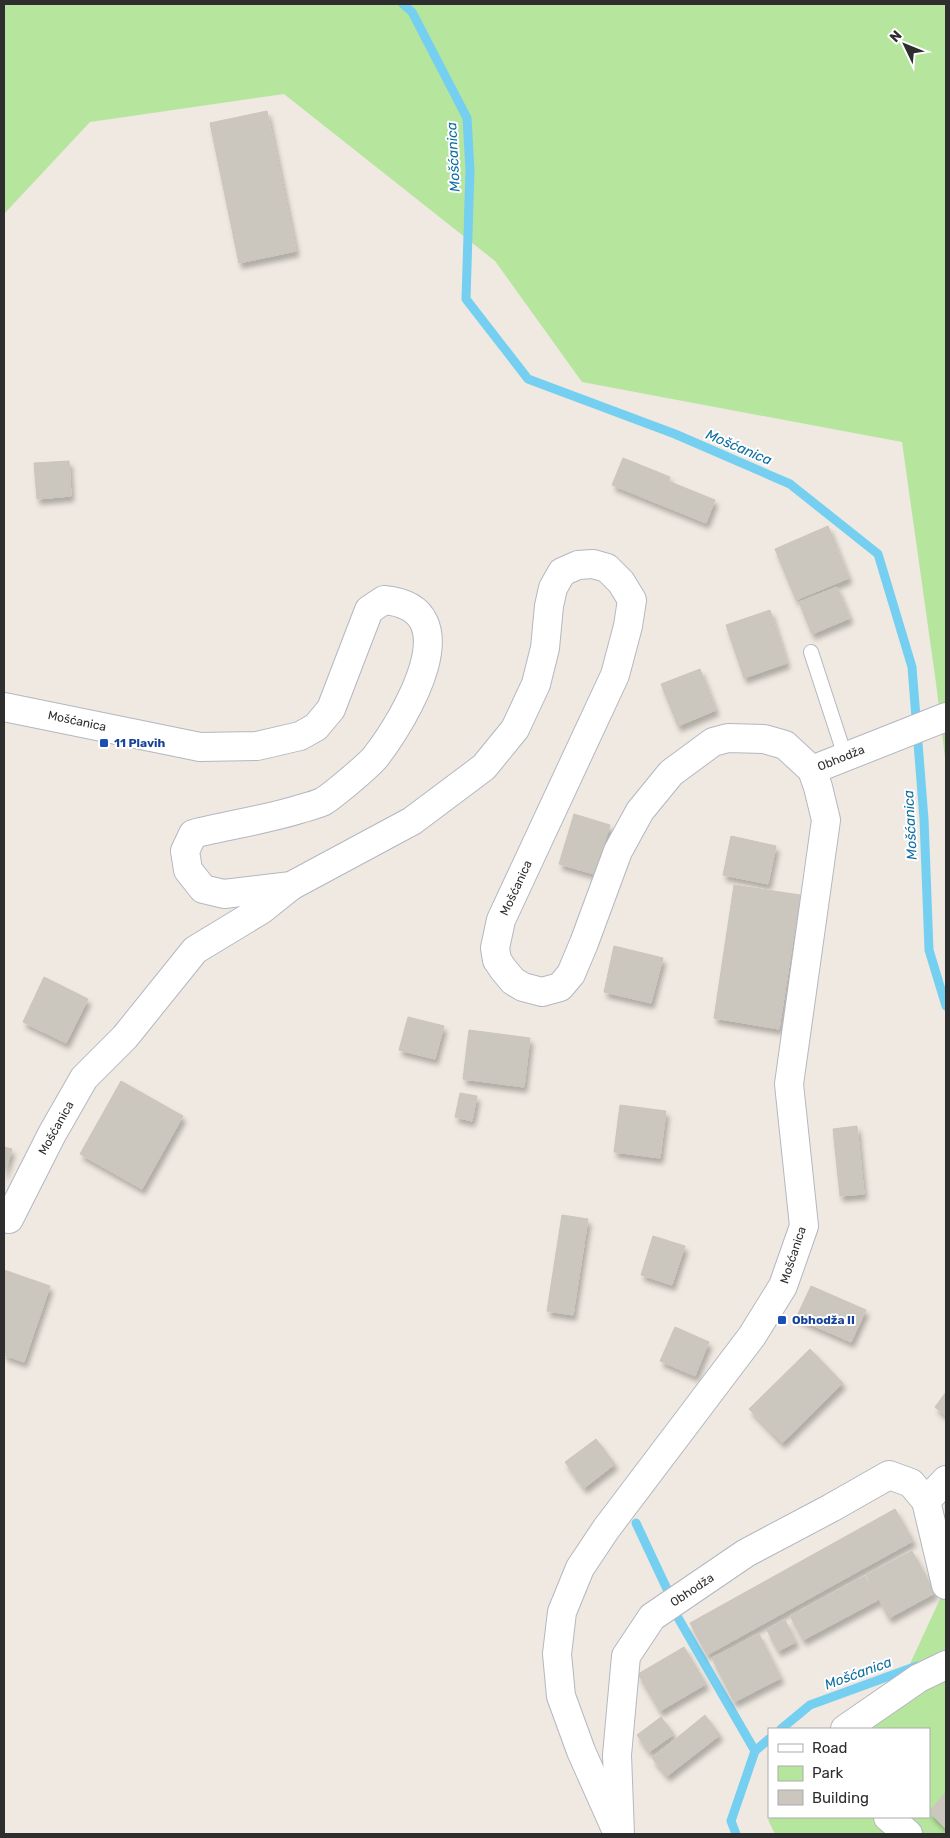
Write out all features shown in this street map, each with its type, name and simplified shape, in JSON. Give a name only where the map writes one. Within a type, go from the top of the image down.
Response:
[{"type":"main road","name":"Mošćanica","points":[[9,1219],[52,1134],[84,1078],[125,1037],[195,950],[261,910],[291,886],[412,821],[484,767],[516,729],[536,684],[545,648],[549,606],[553,588],[562,572],[578,564],[593,564],[607,568],[621,582],[632,600],[628,626],[615,675],[501,920],[496,948],[498,960],[512,981],[523,987],[542,992],[560,987],[571,974],[618,850],[640,811],[671,773],[713,742],[728,738],[764,738],[784,745],[812,770],[826,820],[789,1084],[804,1226],[784,1286],[752,1336],[606,1529],[580,1568],[562,1612],[557,1654],[561,1696],[581,1751],[619,1834]]},
{"type":"main road","name":"Mošćanica","points":[[4,707],[200,747],[257,746],[300,736],[316,727],[331,709],[369,610],[384,600],[405,604],[418,613],[427,629],[427,658],[417,687],[398,724],[376,757],[322,802],[278,816],[222,826],[192,834],[185,851],[188,870],[203,889],[224,894],[291,886]]},
{"type":"main road","name":"Obhodža","points":[[812,770],[946,717]]},
{"type":"main road","name":"Obhodža","points":[[619,1834],[617,1755],[626,1656],[652,1617],[746,1553],[889,1475],[910,1483],[926,1501],[946,1585]]},
{"type":"main road","points":[[926,1501],[946,1480]]},
{"type":"main road","points":[[846,1728],[919,1678],[946,1665]]},
{"type":"main road","points":[[889,1818],[908,1834]]},
{"type":"lane","points":[[811,652],[845,756]]},
{"type":"green space","points":[[4,4],[946,4],[946,766],[902,442],[582,382],[495,261],[284,94],[90,122],[4,214]]},
{"type":"green space","points":[[946,1586],[946,1834],[775,1834],[768,1820],[771,1818],[930,1818],[930,1728],[860,1728],[897,1692]]},
{"type":"building","points":[[267,111],[296,251],[239,263],[210,123]]},
{"type":"building","points":[[623,458],[670,477],[659,504],[612,485]]},
{"type":"building","points":[[69,461],[71,496],[37,499],[34,463]]},
{"type":"building","points":[[668,481],[715,500],[706,523],[659,504]]},
{"type":"building","points":[[828,526],[849,578],[796,600],[775,549]]},
{"type":"building","points":[[837,587],[850,618],[812,634],[799,602]]},
{"type":"building","points":[[770,610],[787,663],[744,678],[726,625]]},
{"type":"building","points":[[700,669],[716,710],[678,726],[661,684]]},
{"type":"building","points":[[574,814],[610,825],[594,874],[559,864]]},
{"type":"building","points":[[731,836],[776,846],[768,884],[723,875]]},
{"type":"building","points":[[734,885],[800,895],[779,1029],[714,1018]]},
{"type":"building","points":[[614,946],[663,958],[651,1003],[604,992]]},
{"type":"building","points":[[44,977],[88,999],[66,1043],[23,1022]]},
{"type":"building","points":[[408,1017],[444,1026],[435,1059],[399,1050]]},
{"type":"building","points":[[469,1030],[530,1038],[524,1087],[463,1079]]},
{"type":"building","points":[[121,1081],[183,1116],[142,1189],[80,1154]]},
{"type":"building","points":[[460,1093],[477,1096],[472,1121],[455,1117]]},
{"type":"building","points":[[620,1105],[666,1111],[660,1158],[614,1152]]},
{"type":"building","points":[[857,1126],[864,1194],[840,1196],[833,1129]]},
{"type":"building","points":[[4,1147],[12,1149],[4,1174]]},
{"type":"building","points":[[562,1215],[588,1219],[573,1315],[547,1311]]},
{"type":"building","points":[[653,1236],[685,1246],[672,1285],[641,1275]]},
{"type":"building","points":[[4,1270],[50,1286],[24,1362],[4,1355]]},
{"type":"building","points":[[811,1286],[866,1310],[851,1342],[796,1318]]},
{"type":"building","points":[[675,1327],[709,1342],[695,1376],[660,1361]]},
{"type":"building","points":[[810,1349],[843,1383],[782,1443],[749,1409]]},
{"type":"building","points":[[946,1392],[946,1416],[935,1407]]},
{"type":"building","points":[[596,1439],[615,1464],[584,1488],[565,1462]]},
{"type":"building","points":[[895,1509],[913,1541],[707,1655],[690,1623]]},
{"type":"building","points":[[912,1551],[935,1593],[889,1618],[866,1575]]},
{"type":"building","points":[[865,1576],[878,1600],[803,1640],[790,1616]]},
{"type":"building","points":[[785,1620],[796,1642],[778,1651],[767,1630]]},
{"type":"building","points":[[759,1634],[781,1678],[734,1702],[712,1658]]},
{"type":"building","points":[[684,1647],[706,1684],[660,1711],[638,1674]]},
{"type":"building","points":[[705,1715],[720,1735],[667,1776],[652,1758]]},
{"type":"building","points":[[661,1717],[674,1734],[649,1752],[637,1735]]},
{"type":"building","points":[[946,1792],[946,1829],[930,1811]]},
{"type":"waterway","name":"Mošćanica","points":[[403,4],[412,12],[467,118],[470,170],[466,299],[528,379],[675,434],[790,484],[878,554],[912,667],[924,819],[929,950],[946,1006]]},
{"type":"waterway","points":[[636,1523],[667,1589]]},
{"type":"waterway","points":[[677,1616],[755,1751]]},
{"type":"waterway","name":"Mošćanica","points":[[782,1728],[810,1705],[917,1666]]},
{"type":"waterway","name":"Mošćanica","points":[[736,1834],[731,1821],[755,1751],[768,1740]]},
{"type":"place","name":"11 Plavih","points":[[104,743]]},
{"type":"place","name":"Obhodža II","points":[[782,1320]]}]
